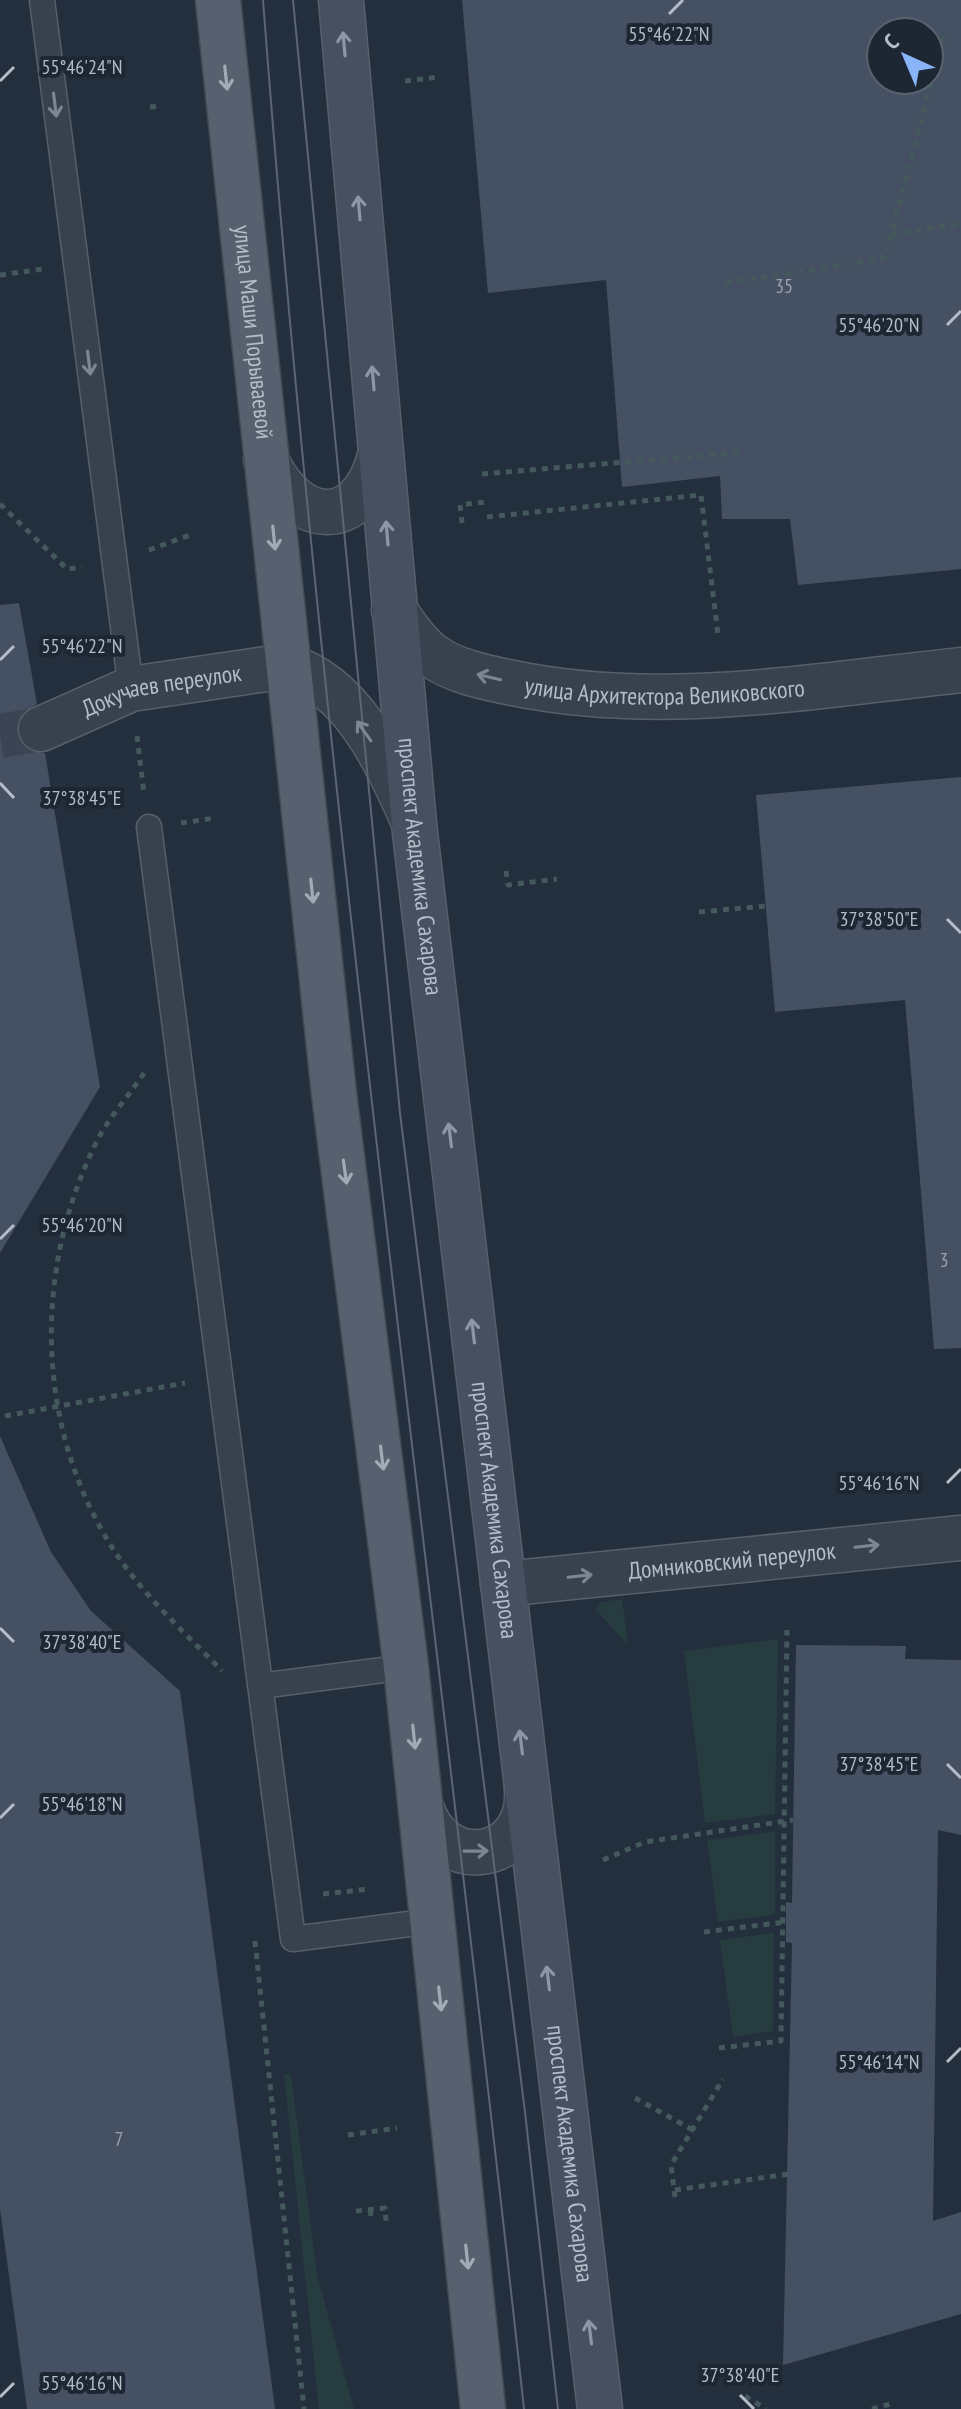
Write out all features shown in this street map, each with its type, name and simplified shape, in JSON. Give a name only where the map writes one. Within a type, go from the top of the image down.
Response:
[{"type":"main road","name":"улица Маши Порываевой","points":[[218,0],[287,666]]},
{"type":"main road","points":[[341,0],[394,610]]},
{"type":"main road","name":"проспект Академика Сахарова","points":[[394,610],[414,824],[600,2409]]},
{"type":"main road","points":[[287,666],[334,1094],[406,1667],[483,2409]]},
{"type":"street","points":[[266,460],[282,491],[294,502],[326,511],[342,508],[368,488],[380,456]]},
{"type":"street","name":"улица Архитектора Великовского","points":[[394,610],[415,640],[435,658],[477,675],[543,689],[677,699],[961,670]]},
{"type":"street","points":[[287,666],[312,673],[328,685],[346,707],[392,772],[414,824]]},
{"type":"street","name":"Докучаев переулок","points":[[41,729],[131,689],[287,666]]},
{"type":"street","name":"Домниковский переулок","points":[[503,1584],[961,1538]]},
{"type":"street","points":[[421,1807],[434,1834],[445,1844],[459,1851],[483,1851],[505,1843],[517,1832],[528,1805],[527,1789]]},
{"type":"lane","points":[[42,0],[131,689]]},
{"type":"lane","points":[[149,827],[293,1939],[432,1921]]},
{"type":"lane","points":[[260,1686],[406,1667]]},
{"type":"path","points":[[405,81],[440,77]]},
{"type":"path","points":[[726,283],[885,258],[928,96]]},
{"type":"path","points":[[150,107],[161,106]]},
{"type":"path","points":[[892,234],[961,224]]},
{"type":"path","points":[[482,474],[744,452]]},
{"type":"path","points":[[487,517],[701,495],[718,635]]},
{"type":"path","points":[[462,523],[460,505],[485,502]]},
{"type":"path","points":[[0,504],[67,569],[115,563]]},
{"type":"path","points":[[131,689],[149,827],[215,818]]},
{"type":"path","points":[[506,871],[508,885],[557,879]]},
{"type":"path","points":[[699,912],[766,906]]},
{"type":"path","points":[[142,1076],[97,1140],[76,1187],[61,1235],[53,1285],[50,1335],[58,1406],[79,1482],[100,1526],[126,1568],[158,1606],[223,1672]]},
{"type":"path","points":[[5,1416],[220,1377]]},
{"type":"path","points":[[719,2048],[781,2041],[787,1630]]},
{"type":"path","points":[[603,1860],[645,1842],[793,1820]]},
{"type":"path","points":[[304,2409],[255,1943],[263,1913],[288,1898],[369,1889]]},
{"type":"path","points":[[704,1932],[784,1922]]},
{"type":"path","points":[[723,2079],[671,2165],[675,2194],[789,2174]]},
{"type":"path","points":[[635,2098],[693,2130]]},
{"type":"path","points":[[348,2135],[397,2128]]},
{"type":"path","points":[[356,2211],[385,2208],[386,2221]]},
{"type":"path","points":[[370,2210],[372,2222]]},
{"type":"path","points":[[745,2396],[766,2409]]},
{"type":"path","points":[[872,2409],[894,2403]]},
{"type":"green space","points":[[622,1599],[628,1645],[595,1609],[601,1602]]},
{"type":"green space","points":[[778,1639],[775,1814],[705,1823],[684,1651]]},
{"type":"green space","points":[[775,1832],[775,1915],[718,1922],[707,1840]]},
{"type":"green space","points":[[774,1933],[773,2031],[733,2037],[720,1940]]},
{"type":"green space","points":[[284,2074],[291,2075],[317,2275],[354,2409],[319,2409]]},
{"type":"building","points":[[462,0],[961,0],[961,569],[798,585],[790,519],[722,519],[720,476],[622,487],[606,280],[488,293]]},
{"type":"building","points":[[19,603],[37,704],[20,715],[16,726],[18,738],[27,750],[45,753],[100,1087],[0,1253],[0,605]]},
{"type":"building","points":[[961,777],[961,1348],[934,1349],[905,1000],[775,1012],[756,795]]},
{"type":"building","points":[[0,1436],[51,1552],[91,1611],[180,1691],[275,2409],[27,2409],[0,2209]]},
{"type":"building","points":[[796,1645],[906,1646],[905,1659],[961,1660],[961,1835],[938,1830],[933,2221],[961,2212],[961,2314],[783,2365],[792,1943],[786,1942],[786,1902],[792,1903]]},
{"type":"tunnel","points":[[0,736],[41,729]]},
{"type":"tram line","points":[[263,0],[288,302],[349,905],[524,2409]]},
{"type":"tram line","points":[[293,0],[400,1113],[525,2112],[558,2409]]}]
